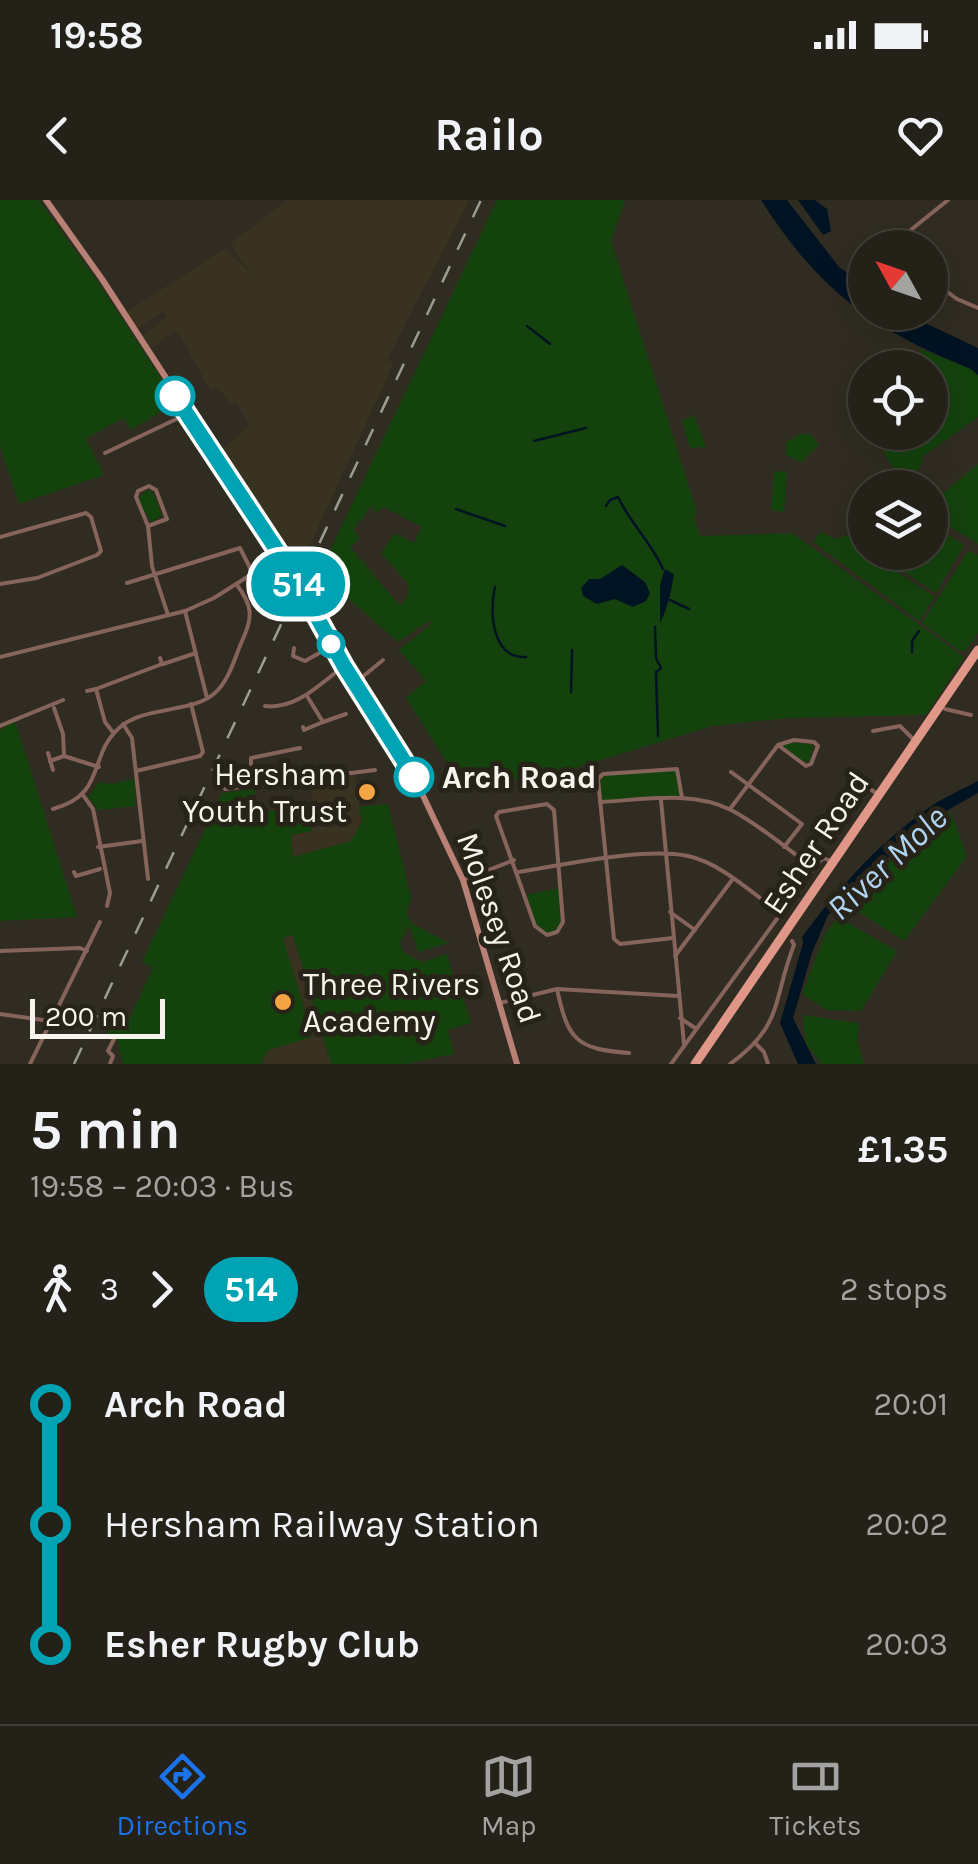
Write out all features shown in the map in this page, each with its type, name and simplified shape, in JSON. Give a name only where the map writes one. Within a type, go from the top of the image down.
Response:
[{"type":"main road","name":"Esher Road","points":[[698,1064],[978,650]]},
{"type":"main road","name":"Esher Road","points":[[698,1064],[978,659]]},
{"type":"street","name":"Molesey Road","points":[[46,200],[102,278],[280,556],[417,783],[462,880],[518,1064]]},
{"type":"street","points":[[911,230],[948,200]]},
{"type":"street","points":[[948,292],[978,308]]},
{"type":"street","points":[[105,453],[187,414]]},
{"type":"street","points":[[148,526],[167,518],[156,490],[149,486],[136,493],[148,526],[154,574],[168,616]]},
{"type":"street","points":[[0,536],[86,513],[91,517],[101,551],[97,556],[37,578],[0,584]]},
{"type":"street","points":[[127,583],[240,548],[253,574]]},
{"type":"street","points":[[0,658],[185,611],[237,585],[280,556]]},
{"type":"street","points":[[54,809],[83,795],[113,733],[123,724],[208,698],[221,688],[252,615],[237,585]]},
{"type":"street","points":[[185,611],[208,698]]},
{"type":"street","points":[[294,648],[293,656],[306,661],[332,646]]},
{"type":"street","points":[[87,691],[161,661],[196,653]]},
{"type":"street","points":[[355,682],[383,660]]},
{"type":"street","points":[[265,705],[274,707],[307,696],[344,666]]},
{"type":"street","points":[[217,676],[228,674]]},
{"type":"street","points":[[96,689],[105,722],[113,733]]},
{"type":"street","points":[[307,696],[324,722]]},
{"type":"street","points":[[0,726],[62,700]]},
{"type":"street","points":[[136,771],[200,756],[203,752],[191,703]]},
{"type":"street","points":[[52,706],[63,734],[64,756]]},
{"type":"street","points":[[944,708],[971,715]]},
{"type":"street","points":[[302,727],[304,730],[346,714]]},
{"type":"street","points":[[123,724],[132,738],[148,879]]},
{"type":"street","points":[[873,731],[900,726],[916,741]]},
{"type":"street","points":[[730,809],[778,746],[794,740],[818,746],[811,764],[806,766],[778,746]]},
{"type":"street","points":[[251,786],[251,758],[300,748]]},
{"type":"street","points":[[48,754],[53,770]]},
{"type":"street","points":[[50,760],[64,756],[99,767]]},
{"type":"street","points":[[672,938],[617,942],[613,936],[604,859],[601,775],[675,768],[680,772],[682,798]]},
{"type":"street","points":[[225,789],[375,770]]},
{"type":"street","points":[[730,772],[802,824],[784,847]]},
{"type":"street","points":[[843,800],[858,781],[880,795]]},
{"type":"street","points":[[83,795],[92,809],[110,893],[107,906]]},
{"type":"street","points":[[600,802],[682,798],[730,809],[814,868]]},
{"type":"street","points":[[661,800],[684,1044]]},
{"type":"street","points":[[547,804],[554,810],[563,922],[558,932],[547,935],[535,926],[514,860],[496,820],[497,814],[547,804]]},
{"type":"street","points":[[98,847],[142,841]]},
{"type":"street","points":[[518,872],[604,859],[689,856],[780,913]]},
{"type":"street","points":[[671,1064],[814,868],[823,858],[833,862]]},
{"type":"street","points":[[462,880],[514,860]]},
{"type":"street","points":[[73,875],[102,869]]},
{"type":"street","points":[[675,956],[732,880]]},
{"type":"street","points":[[670,912],[695,930]]},
{"type":"street","points":[[30,1064],[100,922]]},
{"type":"street","points":[[730,1064],[756,1044],[773,1016],[792,941]]},
{"type":"street","points":[[0,951],[87,951]]},
{"type":"street","points":[[557,989],[563,1017],[577,1041],[590,1048],[628,1053]]},
{"type":"street","points":[[500,1003],[557,989],[678,996]]},
{"type":"street","points":[[0,1014],[51,1021]]},
{"type":"street","points":[[680,1018],[695,1028]]},
{"type":"street","points":[[110,1064],[113,1056],[108,1052],[114,1040]]},
{"type":"street","points":[[756,1044],[768,1064]]},
{"type":"shaded area","points":[[287,200],[469,200],[387,360],[394,363],[299,568],[219,453],[250,424],[236,403],[232,405],[216,386],[210,390],[177,330],[151,348],[143,336],[167,317],[163,312],[137,328],[127,312],[225,248],[254,277],[230,244]]},
{"type":"shaded area","points":[[354,773],[362,821],[351,841],[293,857],[291,835],[312,831],[311,778]]},
{"type":"shaded area","name":"Three Rivers Academy","points":[[293,935],[331,1064],[261,1064],[267,1051],[238,951]]},
{"type":"green space","points":[[0,200],[39,200],[177,402],[131,430],[123,418],[86,439],[104,475],[19,504],[0,447]]},
{"type":"green space","points":[[497,200],[625,200],[611,241],[697,512],[694,516],[700,536],[792,533],[964,657],[926,715],[788,718],[712,726],[562,772],[463,788],[406,698],[426,681],[399,650],[432,623],[429,621],[398,642],[319,573]],"holes":[[[372,505],[375,513],[384,507],[422,527],[413,543],[395,533],[381,553],[408,584],[409,594],[400,606],[350,547],[360,538],[353,530]]]},
{"type":"green space","points":[[948,360],[978,375],[978,417],[948,439]]},
{"type":"green space","points":[[694,415],[706,447],[690,448],[682,421]]},
{"type":"green space","points":[[802,433],[811,435],[819,445],[801,462],[786,455],[786,442]]},
{"type":"green space","points":[[882,450],[932,450],[921,458],[923,462],[917,470],[895,470]]},
{"type":"green space","points":[[978,464],[978,544],[948,525],[948,489]]},
{"type":"green space","points":[[774,471],[787,472],[784,512],[771,510]]},
{"type":"green space","points":[[148,490],[162,515],[151,523],[138,498]]},
{"type":"green space","points":[[820,532],[836,539],[848,535],[848,568],[813,542]]},
{"type":"green space","points":[[948,535],[964,545],[936,593],[902,570],[948,570]]},
{"type":"green space","points":[[968,551],[978,555],[978,633],[966,650],[960,651],[922,623]]},
{"type":"green space","points":[[851,570],[894,570],[935,597],[919,621]]},
{"type":"green space","points":[[15,721],[77,917],[0,921],[0,730]]},
{"type":"green space","points":[[813,745],[810,762],[800,760],[783,747]]},
{"type":"green space","points":[[679,770],[682,798],[600,802],[601,775]]},
{"type":"green space","points":[[134,779],[136,806],[98,810],[88,797],[99,782]]},
{"type":"green space","points":[[254,789],[258,809],[263,812],[310,806],[312,831],[291,835],[293,857],[351,841],[362,821],[359,807],[388,804],[411,897],[407,914],[411,923],[449,943],[418,952],[409,925],[400,943],[403,952],[422,962],[447,954],[454,979],[431,987],[436,991],[459,984],[471,1023],[448,1030],[454,1054],[405,1064],[331,1064],[293,935],[283,938],[313,1037],[268,1050],[261,1064],[123,1064],[118,1041],[107,1035],[117,1015],[129,1020],[153,967],[142,962],[222,793]]},
{"type":"green space","points":[[951,813],[967,856],[904,941],[845,903],[926,826]]},
{"type":"green space","points":[[560,888],[562,926],[551,935],[542,934],[535,926],[525,895]]},
{"type":"green space","points":[[838,917],[897,951],[861,1011],[827,1010],[802,994],[825,934]]},
{"type":"green space","points":[[803,1015],[859,1023],[857,1041],[864,1064],[822,1064],[806,1044]]},
{"type":"water","points":[[761,200],[787,200],[848,273],[848,301],[804,259]]},
{"type":"water","points":[[798,200],[815,200],[827,209],[831,231],[823,235]]},
{"type":"water","points":[[890,330],[940,330],[978,348],[978,375],[948,359],[948,350],[928,350]]},
{"type":"water","points":[[622,565],[645,582],[650,593],[646,601],[633,607],[615,599],[597,604],[583,596],[581,588],[589,579],[600,579]]},
{"type":"water","points":[[665,569],[674,574],[660,623],[660,585]]},
{"type":"water","points":[[978,781],[978,793],[925,823],[828,915],[793,1018],[816,1064],[798,1064],[780,1023],[802,937],[843,886],[889,839],[929,807]]},
{"type":"waterway","points":[[527,326],[550,344]]},
{"type":"waterway","points":[[534,441],[586,428]]},
{"type":"waterway","points":[[606,506],[618,497],[663,569]]},
{"type":"waterway","points":[[456,509],[505,526]]},
{"type":"waterway","points":[[495,587],[493,621],[500,642],[515,656],[526,657]]},
{"type":"waterway","points":[[670,600],[689,609]]},
{"type":"waterway","points":[[655,627],[656,658],[661,668],[656,672],[658,736]]},
{"type":"waterway","points":[[912,652],[912,641],[919,631]]},
{"type":"waterway","points":[[571,692],[572,650]]},
{"type":"railway","points":[[74,1064],[481,200]]},
{"type":"bus line","name":"514","points":[[175,396],[296,579],[344,666],[414,777]]},
{"type":"place","name":"Arch Road","points":[[414,777]]},
{"type":"place","name":"Hersham Youth Trust","points":[[367,792]]},
{"type":"place","name":"Three Rivers Academy","points":[[283,1002]]},
{"type":"water label","name":"River Mole","points":[[887,863]]}]
